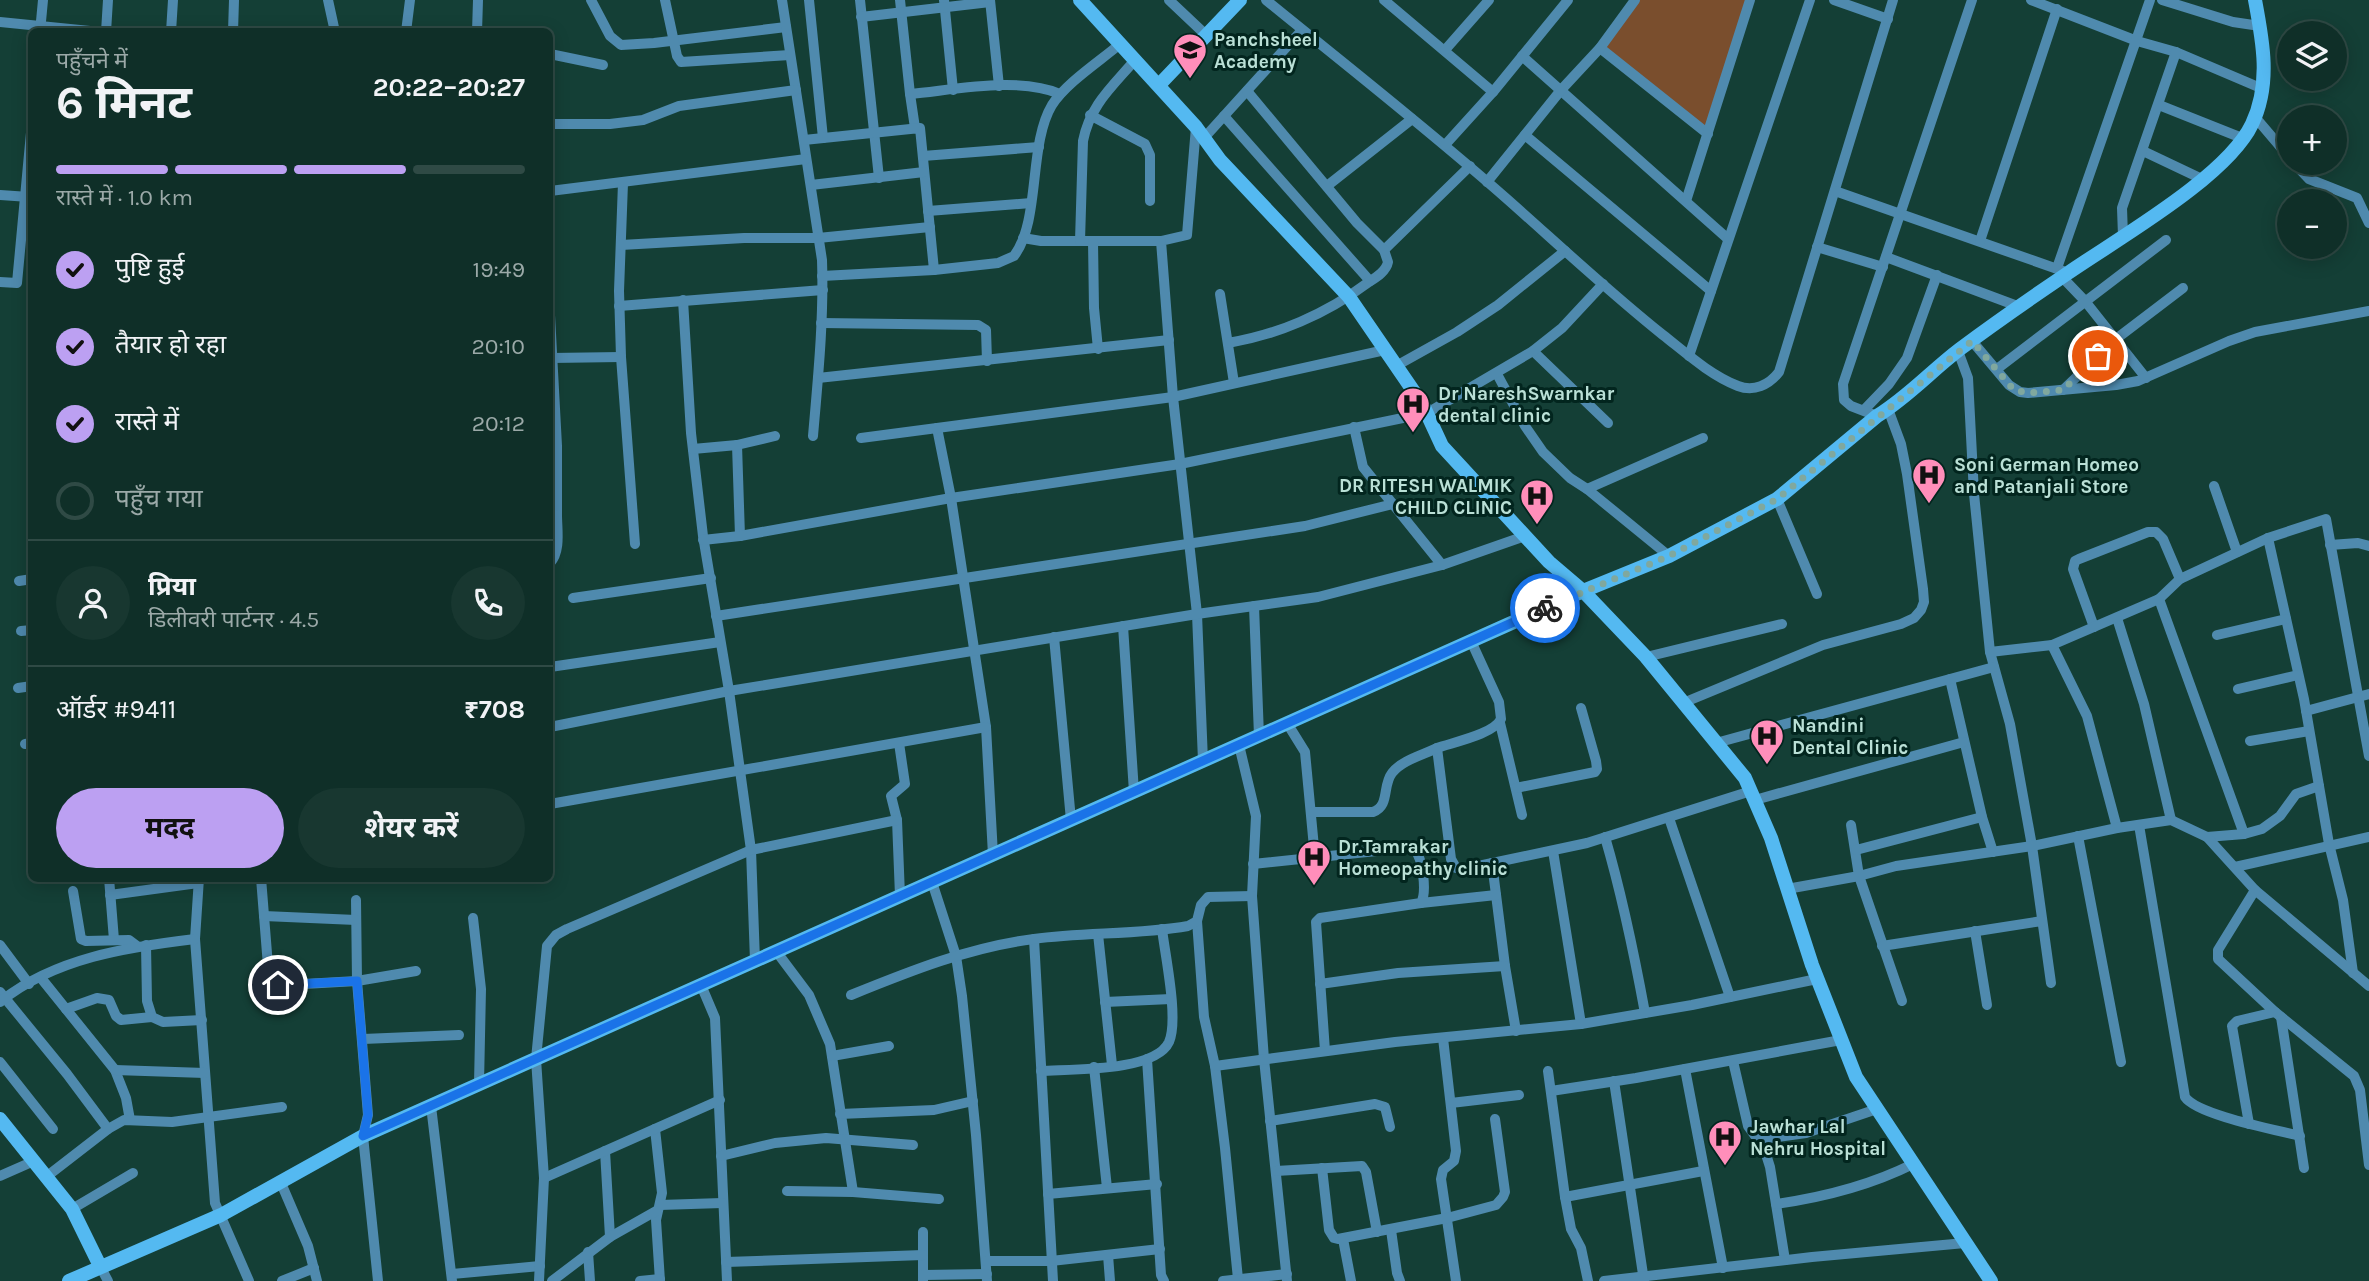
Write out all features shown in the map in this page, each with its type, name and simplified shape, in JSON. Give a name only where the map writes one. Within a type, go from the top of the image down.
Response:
[{"type":"street","points":[[40,28],[43,0]]},
{"type":"street","points":[[106,28],[108,0]]},
{"type":"street","points":[[171,28],[173,0]]},
{"type":"street","points":[[233,28],[234,0]]},
{"type":"street","points":[[328,0],[334,28]]},
{"type":"street","points":[[406,28],[410,0]]},
{"type":"street","points":[[477,28],[478,0]]},
{"type":"street","points":[[591,0],[610,36],[621,45],[786,27]]},
{"type":"street","points":[[665,0],[678,59],[685,63],[790,55]]},
{"type":"street","points":[[782,0],[811,185],[823,290],[813,436]]},
{"type":"street","points":[[809,0],[823,138]]},
{"type":"street","points":[[860,0],[878,178]]},
{"type":"street","points":[[900,0],[915,128]]},
{"type":"street","points":[[1080,0],[1159,85],[1200,132],[1220,160],[1349,297],[1427,413],[1442,446],[1549,562],[1583,591],[1646,657],[1745,778],[1771,838],[1818,979],[1856,1077],[1991,1281]]},
{"type":"street","points":[[1169,0],[1206,35]]},
{"type":"street","points":[[1159,85],[1240,0]]},
{"type":"street","points":[[1266,0],[1470,166],[1602,284],[1689,356],[1739,387],[1751,388],[1771,382],[1779,372],[1893,0]]},
{"type":"street","points":[[1384,0],[1493,92]]},
{"type":"street","points":[[1445,145],[1493,92],[1568,0]]},
{"type":"street","points":[[1487,182],[1561,90],[1600,48],[1635,0]]},
{"type":"street","points":[[1686,201],[1750,0]]},
{"type":"street","points":[[1689,356],[1810,0]]},
{"type":"street","points":[[1835,0],[1888,19]]},
{"type":"street","points":[[1683,703],[1823,645],[1901,624],[1914,618],[1921,610],[1923,589],[1908,474],[1901,444],[1876,412],[1851,406],[1844,400],[1843,384],[1972,0]]},
{"type":"street","points":[[2031,0],[2137,41],[2176,52],[2263,89]]},
{"type":"street","points":[[2062,273],[2150,0]]},
{"type":"street","points":[[2162,0],[2233,22],[2260,26]]},
{"type":"street","points":[[2201,12],[2204,0]]},
{"type":"street","points":[[69,1281],[221,1215],[363,1136],[1583,591],[1669,556],[1777,499],[1876,412],[2062,273],[2123,236],[2202,179],[2229,155],[2255,117],[2262,101],[2264,51],[2255,0]]},
{"type":"street","points":[[861,17],[944,4],[990,1],[999,86]]},
{"type":"street","points":[[1445,50],[1482,3]]},
{"type":"street","points":[[944,4],[953,90]]},
{"type":"street","points":[[1980,241],[2057,9]]},
{"type":"street","points":[[0,22],[34,28]]},
{"type":"street","points":[[1023,238],[1041,241],[1161,241],[1187,235],[1200,132],[1224,116],[1302,30]]},
{"type":"street","points":[[822,276],[934,270],[1008,260],[1018,251],[1023,238],[1039,147],[1051,107],[1060,94],[1120,44]]},
{"type":"street","points":[[1600,48],[1707,134]]},
{"type":"street","points":[[2123,236],[2122,208],[2176,52]]},
{"type":"street","points":[[553,55],[603,65]]},
{"type":"street","points":[[1522,56],[1728,239]]},
{"type":"street","points":[[1080,241],[1083,141],[1090,115],[1097,103],[1135,60]]},
{"type":"street","points":[[909,94],[999,86],[1043,86],[1060,94]]},
{"type":"street","points":[[553,124],[610,124],[643,120],[678,106],[796,90]]},
{"type":"street","points":[[1228,343],[1248,340],[1295,325],[1349,297],[1388,266],[1384,250],[1357,223],[1247,90]]},
{"type":"street","points":[[2159,105],[2242,138]]},
{"type":"street","points":[[1090,115],[1145,144],[1150,155],[1150,201]]},
{"type":"street","points":[[1224,116],[1370,281]]},
{"type":"street","points":[[2255,117],[2277,143]]},
{"type":"street","points":[[1327,186],[1412,119]]},
{"type":"street","points":[[804,140],[920,128],[934,270]]},
{"type":"street","points":[[1525,135],[1711,291]]},
{"type":"street","points":[[923,156],[1039,147]]},
{"type":"street","points":[[2143,151],[2202,179]]},
{"type":"street","points":[[553,191],[806,159]]},
{"type":"street","points":[[1384,250],[1470,166]]},
{"type":"street","points":[[811,185],[925,172]]},
{"type":"street","points":[[2305,175],[2309,179],[2357,198],[2369,223]]},
{"type":"street","points":[[623,183],[621,357],[635,544]]},
{"type":"street","points":[[1835,191],[1980,241],[2062,273],[2146,378]]},
{"type":"street","points":[[0,195],[28,197],[16,283],[0,282]]},
{"type":"street","points":[[928,211],[1031,203]]},
{"type":"street","points":[[621,245],[744,238],[818,238],[930,227]]},
{"type":"street","points":[[1997,369],[2165,240]]},
{"type":"street","points":[[1093,241],[1098,349]]},
{"type":"street","points":[[1161,241],[1173,397],[1197,614],[1203,761]]},
{"type":"street","points":[[1817,247],[1937,275],[2020,307]]},
{"type":"street","points":[[1396,366],[1457,332],[1498,305],[1565,251]]},
{"type":"street","points":[[1876,412],[1889,384],[1906,358],[1937,275]]},
{"type":"street","points":[[703,535],[740,533],[1180,464],[1427,413],[1533,351],[1562,328],[1602,284]]},
{"type":"street","points":[[2063,390],[2116,339],[2183,288]]},
{"type":"street","points":[[620,306],[823,290]]},
{"type":"street","points":[[1220,294],[1234,383]]},
{"type":"street","points":[[683,300],[693,449],[703,535],[729,691],[751,850],[755,961]]},
{"type":"street","points":[[1972,341],[2009,386],[2020,392],[2063,390],[2116,385],[2146,378],[2196,354],[2255,332],[2369,311]]},
{"type":"street","points":[[821,323],[982,326],[986,330],[989,360]]},
{"type":"street","points":[[818,378],[1168,340]]},
{"type":"street","points":[[861,438],[1173,397],[1385,350]]},
{"type":"street","points":[[1533,351],[1608,423]]},
{"type":"street","points":[[1958,351],[1968,377],[1974,494],[1990,652],[2010,724],[2032,846],[2050,983]]},
{"type":"street","points":[[553,358],[621,357]]},
{"type":"street","points":[[1497,374],[1543,453],[1570,478],[1669,556]]},
{"type":"street","points":[[1354,427],[1363,467],[1442,565]]},
{"type":"street","points":[[937,428],[951,498],[986,727],[993,855]]},
{"type":"street","points":[[693,449],[775,436]]},
{"type":"street","points":[[1587,489],[1703,438]]},
{"type":"street","points":[[737,444],[740,533]]},
{"type":"street","points":[[553,446],[553,515],[557,549],[553,561]]},
{"type":"street","points":[[2214,486],[2237,552]]},
{"type":"street","points":[[1777,499],[1816,594]]},
{"type":"street","points":[[716,616],[1304,526],[1393,504]]},
{"type":"street","points":[[1990,652],[2052,645],[2160,599],[2180,579],[2237,552],[2268,538],[2326,519],[2363,696],[2369,756]]},
{"type":"street","points":[[2094,627],[2074,575],[2074,565],[2079,559],[2153,531],[2161,536],[2180,579]]},
{"type":"street","points":[[553,726],[729,691],[1197,614],[1318,597],[1442,565],[1525,536]]},
{"type":"street","points":[[2268,538],[2306,711],[2329,844],[2343,900],[2353,973]]},
{"type":"street","points":[[2330,545],[2358,543],[2369,546]]},
{"type":"street","points":[[573,598],[710,578]]},
{"type":"street","points":[[19,581],[28,580]]},
{"type":"street","points":[[2160,599],[2244,834]]},
{"type":"street","points":[[1254,606],[1259,736]]},
{"type":"street","points":[[2117,618],[2144,704],[2171,820]]},
{"type":"street","points":[[2217,635],[2286,619]]},
{"type":"street","points":[[1646,657],[1782,624]]},
{"type":"street","points":[[1123,626],[1134,792]]},
{"type":"street","points":[[1054,638],[1071,820]]},
{"type":"street","points":[[1471,641],[1499,702],[1500,723],[1522,815]]},
{"type":"street","points":[[553,667],[720,642]]},
{"type":"street","points":[[2052,645],[2087,716],[2117,828]]},
{"type":"street","points":[[1716,743],[1994,667]]},
{"type":"street","points":[[2238,689],[2298,674]]},
{"type":"street","points":[[1950,679],[1982,817],[1993,852]]},
{"type":"street","points":[[18,688],[28,687]]},
{"type":"street","points":[[2306,711],[2363,696]]},
{"type":"street","points":[[1516,788],[1595,772],[1596,761],[1581,708]]},
{"type":"street","points":[[1287,723],[1305,752],[1315,858]]},
{"type":"street","points":[[1312,812],[1379,810],[1384,803],[1386,784],[1394,770],[1437,748],[1484,732],[1500,723]]},
{"type":"street","points":[[553,803],[986,727]]},
{"type":"street","points":[[2250,741],[2309,731]]},
{"type":"street","points":[[1437,748],[1453,865],[1464,869],[1553,851],[1753,795],[1964,742]]},
{"type":"street","points":[[899,743],[906,780],[904,787],[893,792],[891,796],[897,820],[900,896]]},
{"type":"street","points":[[1223,1281],[1287,1278],[1264,1059],[1252,896],[1256,816],[1239,745]]},
{"type":"street","points":[[2207,837],[2244,834],[2273,823],[2297,794],[2319,786]]},
{"type":"street","points":[[1856,850],[1982,817]]},
{"type":"street","points":[[1669,818],[1730,997]]},
{"type":"street","points":[[539,1281],[544,1178],[537,1059],[547,946],[556,935],[751,850],[897,820]]},
{"type":"street","points":[[1787,889],[1859,876],[1896,866],[2032,846],[2171,820],[2207,837],[2255,890],[2369,986]]},
{"type":"street","points":[[1851,825],[1859,876],[1902,1000]]},
{"type":"street","points":[[2139,825],[2185,1097],[2194,1106],[2249,1124],[2300,1136]]},
{"type":"street","points":[[2078,836],[2121,1062]]},
{"type":"street","points":[[2235,867],[2369,836]]},
{"type":"street","points":[[1605,837],[1620,888],[1645,1013]]},
{"type":"street","points":[[1254,864],[1414,849],[1419,854],[1424,893],[1421,903]]},
{"type":"street","points":[[1553,851],[1581,1024]]},
{"type":"street","points":[[1492,863],[1516,1031]]},
{"type":"street","points":[[109,882],[114,940]]},
{"type":"street","points":[[110,895],[192,882]]},
{"type":"street","points":[[198,882],[195,939],[215,1203],[249,1281]]},
{"type":"street","points":[[261,882],[268,965],[274,983],[286,985],[357,981],[416,971]]},
{"type":"street","points":[[923,1232],[923,1278],[987,1278],[973,1101],[956,956],[932,882]]},
{"type":"street","points":[[2255,890],[2218,950],[2218,959],[2278,1014],[2356,1079],[2360,1090],[2369,1165]]},
{"type":"street","points":[[73,891],[81,939],[129,940],[141,945]]},
{"type":"street","points":[[1325,1051],[1315,924],[1320,918],[1496,895]]},
{"type":"street","points":[[1238,1279],[1214,1066],[1204,1017],[1197,921],[1201,905],[1208,897],[1252,896]]},
{"type":"street","points":[[356,900],[357,981],[368,1115],[363,1136],[378,1281]]},
{"type":"street","points":[[264,916],[356,920]]},
{"type":"street","points":[[473,918],[481,989],[479,1084]]},
{"type":"street","points":[[851,995],[956,956],[1034,939],[1162,929],[1188,926],[1197,921]]},
{"type":"street","points":[[1882,946],[2042,921]]},
{"type":"street","points":[[1041,1072],[1147,1059],[1163,1050],[1169,1041],[1172,1013],[1162,929]]},
{"type":"street","points":[[1975,931],[1987,1005]]},
{"type":"street","points":[[1098,934],[1112,1065]]},
{"type":"street","points":[[108,1129],[2,997],[52,971],[141,945],[195,939]]},
{"type":"street","points":[[1034,939],[1053,1281]]},
{"type":"street","points":[[0,945],[29,984]]},
{"type":"street","points":[[141,945],[147,1001],[152,1017]]},
{"type":"street","points":[[776,951],[809,995],[825,1030],[832,1056],[853,1192]]},
{"type":"street","points":[[1320,984],[1398,974],[1505,966]]},
{"type":"street","points":[[41,978],[115,1070],[130,1120]]},
{"type":"street","points":[[1214,1066],[1325,1051],[1581,1024],[1818,979]]},
{"type":"street","points":[[701,985],[715,1018],[727,1281]]},
{"type":"street","points":[[66,1009],[101,997],[109,1000],[116,1016],[121,1020],[152,1017],[163,1022],[202,1020]]},
{"type":"street","points":[[1105,1002],[1171,999]]},
{"type":"street","points":[[2249,1124],[2232,1026],[2237,1021],[2278,1014]]},
{"type":"street","points":[[2278,1014],[2304,1168]]},
{"type":"street","points":[[363,1039],[458,1035]]},
{"type":"street","points":[[1443,1038],[1456,1157],[1452,1164],[1443,1170],[1441,1179],[1456,1279],[1443,1281]]},
{"type":"street","points":[[1551,1091],[1841,1040]]},
{"type":"street","points":[[832,1056],[889,1046]]},
{"type":"street","points":[[1147,1059],[1161,1275],[1164,1281]]},
{"type":"street","points":[[1733,1061],[1748,1126],[1764,1148],[1770,1167],[1786,1260]]},
{"type":"street","points":[[0,1062],[53,1129]]},
{"type":"street","points":[[1094,1067],[1107,1188]]},
{"type":"street","points":[[1685,1069],[1723,1268]]},
{"type":"street","points":[[115,1070],[205,1073]]},
{"type":"street","points":[[1548,1071],[1571,1229],[1581,1248],[1588,1281]]},
{"type":"street","points":[[1614,1081],[1644,1279]]},
{"type":"street","points":[[1451,1103],[1519,1096]]},
{"type":"street","points":[[544,1178],[720,1100]]},
{"type":"street","points":[[840,1114],[934,1110],[973,1101]]},
{"type":"street","points":[[1270,1121],[1375,1104],[1385,1107],[1391,1127]]},
{"type":"street","points":[[431,1106],[452,1278],[540,1266]]},
{"type":"street","points":[[46,1177],[118,1123],[130,1120],[152,1122],[207,1118],[282,1107]]},
{"type":"street","points":[[1758,1140],[1806,1133],[1877,1109]]},
{"type":"street","points":[[0,1119],[72,1209],[108,1281]]},
{"type":"street","points":[[1322,1168],[1329,1230],[1334,1238],[1377,1233],[1496,1205],[1505,1192],[1494,1119]]},
{"type":"street","points":[[640,1281],[660,1280],[658,1208],[662,1193],[655,1129]]},
{"type":"street","points":[[721,1156],[775,1143],[843,1138],[913,1145]]},
{"type":"street","points":[[606,1151],[610,1237]]},
{"type":"street","points":[[0,1176],[34,1161]]},
{"type":"street","points":[[1776,1204],[1861,1187],[1913,1164]]},
{"type":"street","points":[[1276,1171],[1356,1165],[1364,1168],[1377,1233]]},
{"type":"street","points":[[1565,1197],[1703,1171]]},
{"type":"street","points":[[72,1209],[133,1173]]},
{"type":"street","points":[[281,1183],[308,1246],[317,1281]]},
{"type":"street","points":[[1048,1194],[1157,1184]]},
{"type":"street","points":[[787,1191],[853,1192],[939,1199]]},
{"type":"street","points":[[552,1281],[588,1252],[658,1208],[722,1203]]},
{"type":"street","points":[[1391,1230],[1396,1273],[1400,1281]]},
{"type":"street","points":[[1343,1239],[1351,1281]]},
{"type":"street","points":[[1604,1281],[1644,1279],[1786,1260],[1965,1243]]},
{"type":"street","points":[[986,1261],[1051,1261],[1160,1249]]},
{"type":"street","points":[[588,1252],[590,1281]]},
{"type":"street","points":[[726,1262],[923,1255]]},
{"type":"street","points":[[1108,1255],[1110,1281]]},
{"type":"street","points":[[282,1281],[314,1268]]},
{"type":"shaded area","points":[[1635,0],[1750,0],[1708,134],[1600,48]]},
{"type":"way so far","points":[[1545,608],[1669,556],[1777,499],[1972,341],[2009,386],[2028,393],[2063,390],[2098,356]]},
{"type":"place","name":"Panchsheel Academy","points":[[1190,80]]},
{"type":"place","name":"Dr NareshSwarnkar dental clinic","points":[[1413,434]]},
{"type":"place","name":"Soni German Homeo and Patanjali Store","points":[[1929,505]]},
{"type":"place","name":"DR RITESH WALMIK CHILD CLINIC","points":[[1537,526]]},
{"type":"place","name":"Nandini Dental Clinic","points":[[1767,766]]},
{"type":"place","name":"Dr.Tamrakar Homeopathy clinic","points":[[1314,887]]},
{"type":"place","name":"Jawhar Lal Nehru Hospital","points":[[1725,1167]]},
{"type":"route","points":[[278,985],[357,981],[368,1115],[363,1136],[1545,608]]}]
